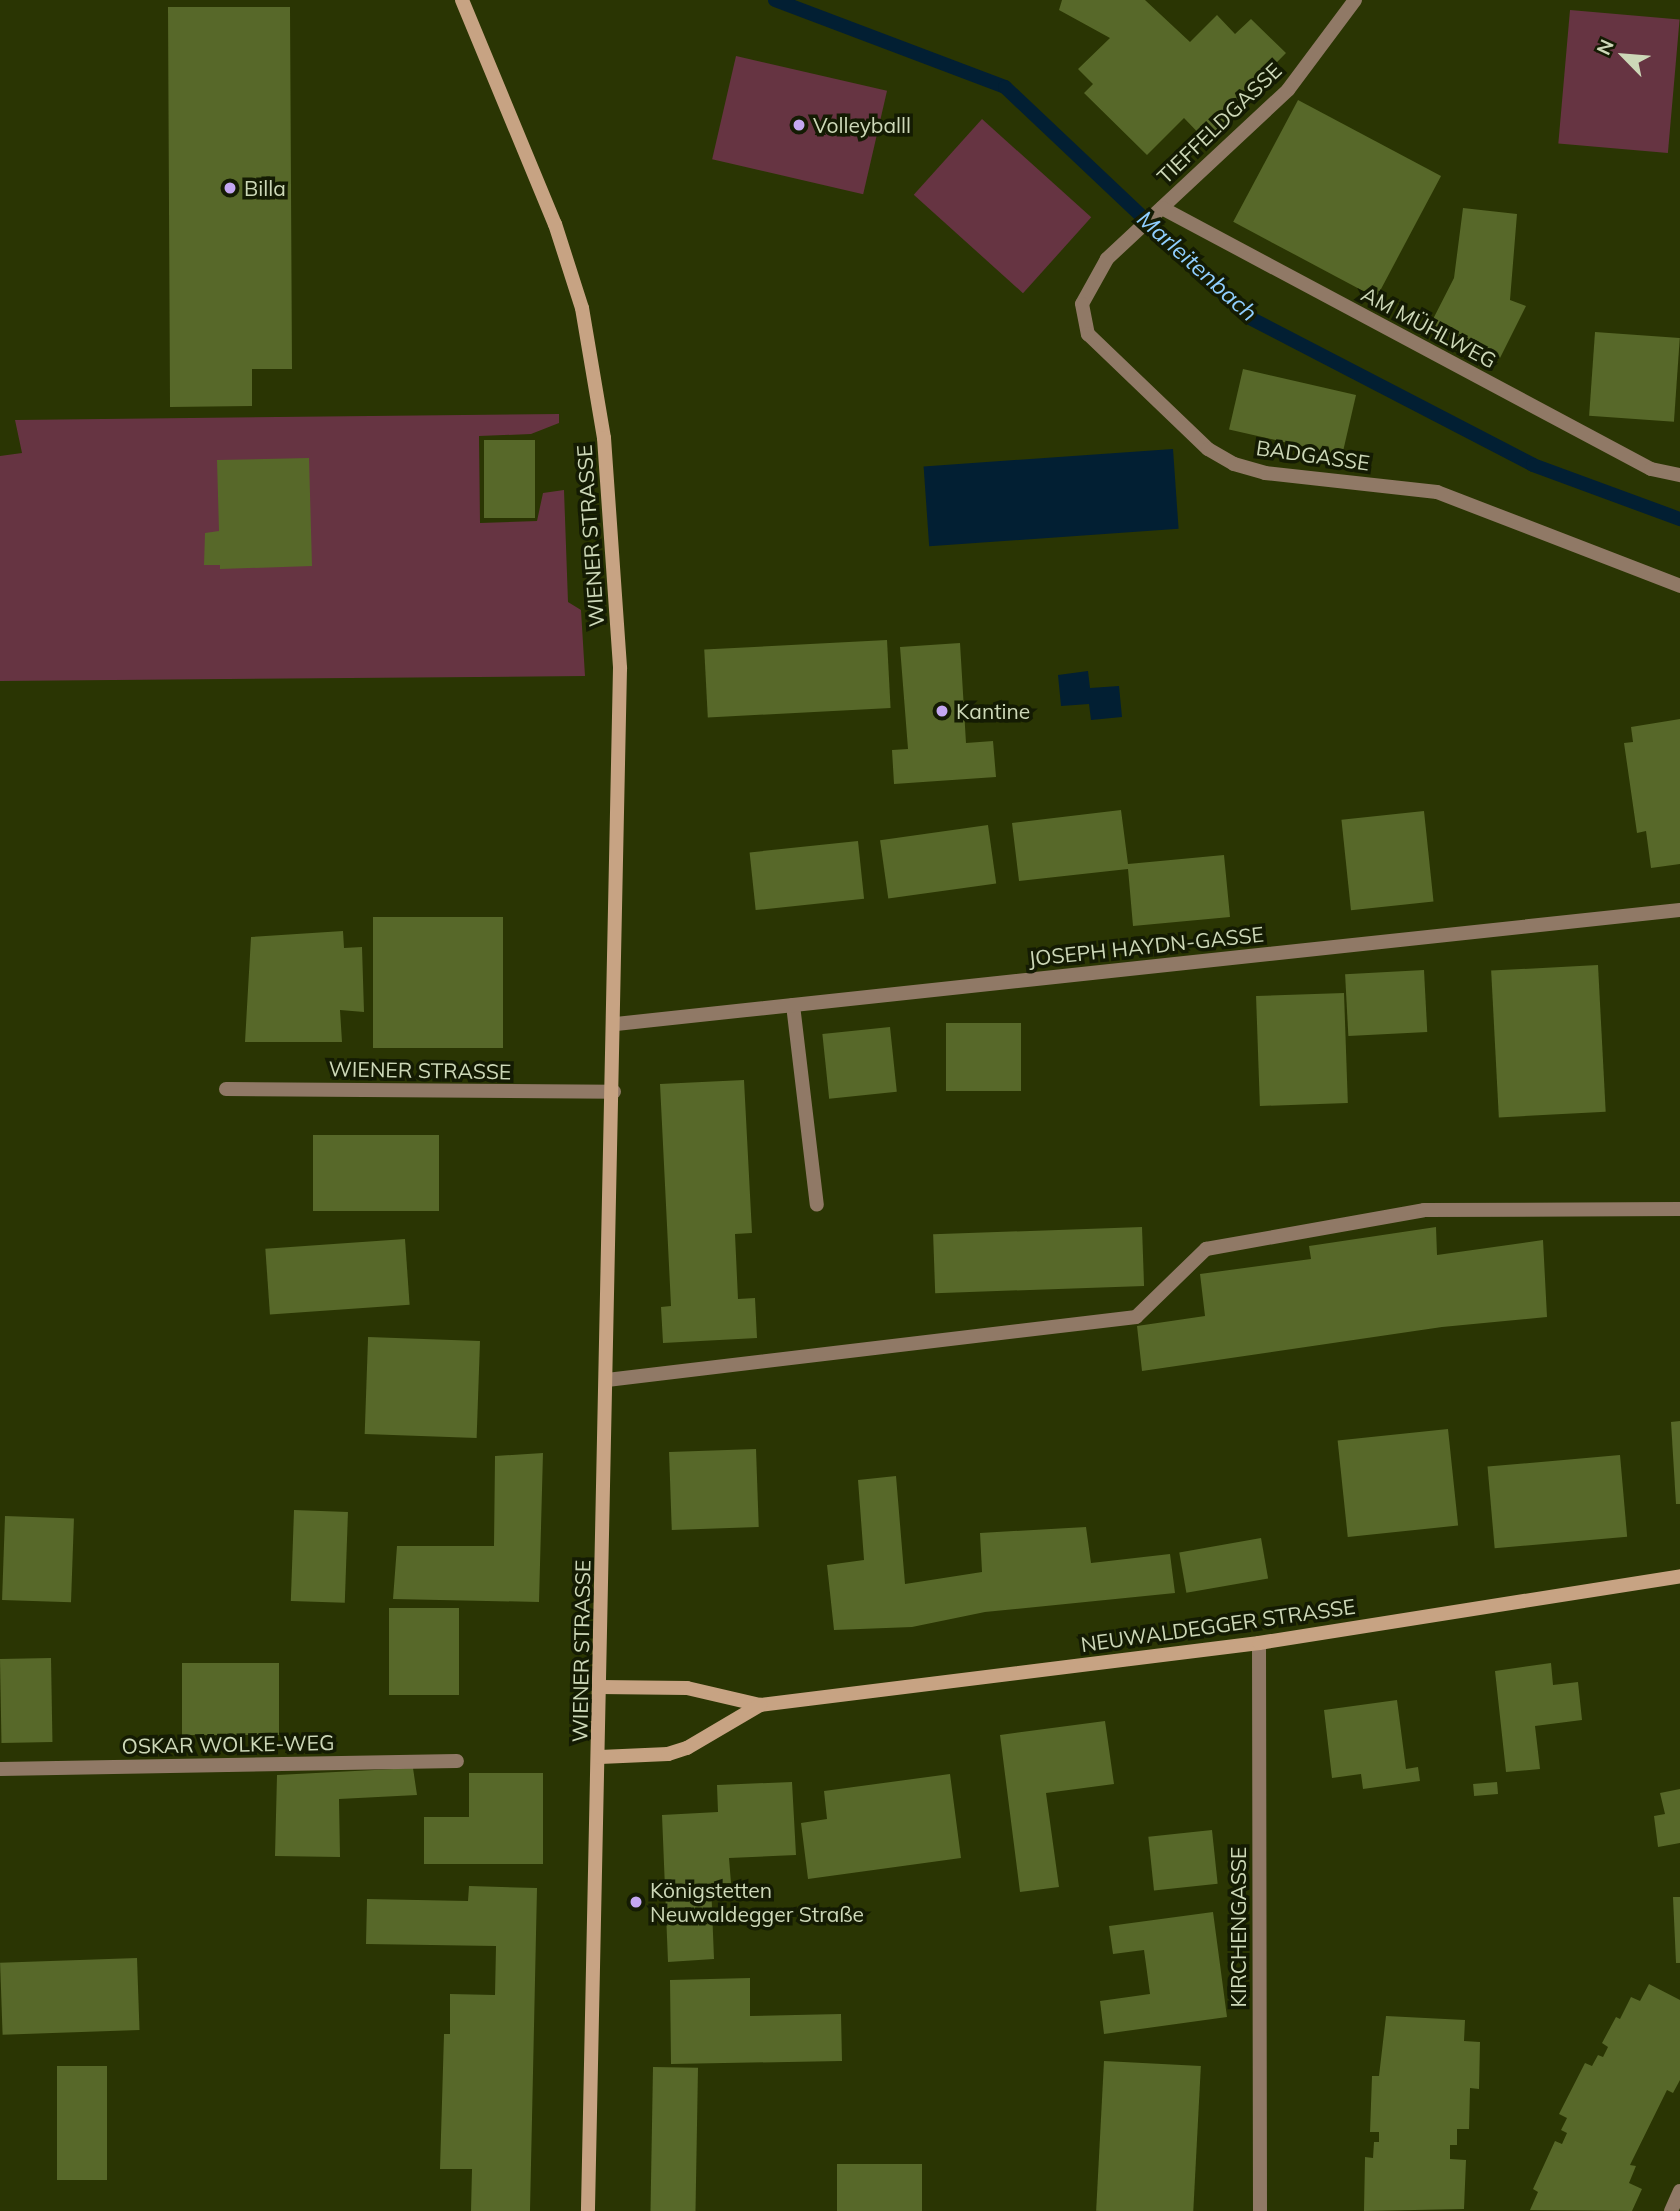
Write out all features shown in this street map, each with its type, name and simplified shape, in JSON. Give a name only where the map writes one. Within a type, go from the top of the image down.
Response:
[{"type":"main road","name":"WIENER STRASSE","points":[[462,0],[555,224],[592,356],[610,512],[620,668],[616,1024],[588,2211]]},
{"type":"main road","name":"NEUWALDEGGER STRASSE","points":[[600,1688],[687,1688],[760,1705],[1259,1643],[1680,1576]]},
{"type":"main road","name":"NEUWALDEGGER STRASSE","points":[[600,1757],[668,1754],[687,1748],[760,1705]]},
{"type":"street","name":"TIEFFELDGASSE","points":[[1162,208],[1288,90],[1355,0]]},
{"type":"street","name":"BADGASSE","points":[[1162,208],[1123,240],[1086,291],[1082,319],[1088,334],[1208,449],[1234,464],[1265,473],[1437,492],[1680,586]]},
{"type":"street","name":"AM MÜHLWEG","points":[[1162,208],[1651,469],[1680,475]]},
{"type":"street","name":"JOSEPH HAYDN-GASSE","points":[[616,1024],[1680,910]]},
{"type":"street","points":[[793,1005],[817,1205]]},
{"type":"street","name":"WIENER STRASSE","points":[[226,1089],[614,1093]]},
{"type":"street","points":[[607,1380],[1136,1317],[1206,1249],[1424,1210],[1680,1209]]},
{"type":"street","name":"KIRCHENGASSE","points":[[1259,1643],[1260,2211]]},
{"type":"street","name":"OSKAR WOLKE-WEG","points":[[0,1769],[457,1761]]},
{"type":"street","points":[[1671,2211],[1680,2191]]},
{"type":"shaded area","points":[[1570,10],[1680,20],[1668,153],[1558,143]]},
{"type":"shaded area","name":"Volleyballl","points":[[736,56],[887,91],[863,194],[712,159]]},
{"type":"shaded area","points":[[982,119],[1091,217],[1023,293],[914,195]]},
{"type":"shaded area","points":[[559,414],[559,423],[531,434],[479,436],[480,523],[537,521],[543,493],[564,490],[568,602],[581,610],[585,676],[0,681],[0,456],[22,453],[15,420]]},
{"type":"water","points":[[1173,449],[1179,529],[929,546],[924,466]]},
{"type":"water","points":[[1088,671],[1090,688],[1119,686],[1122,717],[1091,720],[1089,704],[1061,706],[1058,675]]},
{"type":"building","points":[[1062,0],[1145,0],[1190,42],[1217,15],[1235,34],[1251,19],[1286,53],[1230,110],[1236,115],[1208,143],[1184,118],[1147,155],[1084,93],[1093,84],[1078,69],[1110,38],[1059,10]]},
{"type":"building","name":"Billa","points":[[168,7],[290,7],[292,369],[252,369],[252,406],[170,407]]},
{"type":"building","points":[[1298,100],[1441,176],[1376,298],[1233,222]]},
{"type":"building","points":[[1463,208],[1517,214],[1510,300],[1526,306],[1500,358],[1430,325],[1454,278]]},
{"type":"building","points":[[1595,332],[1680,338],[1674,422],[1589,416]]},
{"type":"building","points":[[1243,369],[1356,395],[1342,456],[1229,429]]},
{"type":"building","points":[[484,440],[535,440],[535,518],[484,518]]},
{"type":"building","points":[[309,458],[312,566],[220,569],[220,565],[204,565],[205,533],[219,531],[217,460]]},
{"type":"building","points":[[887,640],[891,708],[708,717],[704,650]]},
{"type":"building","points":[[960,643],[966,743],[993,741],[996,777],[894,784],[892,750],[908,749],[900,647]]},
{"type":"building","points":[[1680,719],[1680,864],[1651,868],[1646,831],[1637,833],[1624,743],[1633,742],[1631,727]]},
{"type":"building","points":[[1121,810],[1128,864],[1224,855],[1230,917],[1133,926],[1128,869],[1019,881],[1012,823]]},
{"type":"building","points":[[1424,811],[1434,902],[1351,910],[1341,820]]},
{"type":"building","points":[[988,825],[996,883],[888,899],[880,840]]},
{"type":"building","points":[[858,841],[864,899],[756,910],[750,852]]},
{"type":"building","points":[[373,917],[503,917],[503,1048],[373,1048]]},
{"type":"building","points":[[343,931],[344,948],[362,947],[364,1012],[340,1010],[342,1042],[245,1042],[251,937]]},
{"type":"building","points":[[1598,965],[1606,1112],[1499,1117],[1491,971]]},
{"type":"building","points":[[1424,970],[1427,1032],[1348,1036],[1345,974]]},
{"type":"building","points":[[1344,993],[1348,1103],[1260,1106],[1256,996]]},
{"type":"building","points":[[946,1023],[1021,1023],[1021,1091],[946,1091]]},
{"type":"building","points":[[890,1027],[897,1092],[829,1099],[822,1034]]},
{"type":"building","points":[[744,1080],[752,1233],[735,1234],[738,1299],[755,1298],[757,1338],[663,1343],[661,1307],[671,1306],[660,1084]]},
{"type":"building","points":[[313,1135],[439,1135],[439,1211],[313,1211]]},
{"type":"building","points":[[1142,1227],[1144,1286],[935,1293],[933,1234]]},
{"type":"building","points":[[1436,1227],[1437,1255],[1543,1240],[1547,1317],[1442,1327],[1142,1371],[1137,1326],[1205,1316],[1200,1274],[1311,1259],[1309,1246]]},
{"type":"building","points":[[405,1239],[410,1305],[270,1315],[265,1249]]},
{"type":"building","points":[[368,1337],[480,1341],[477,1438],[365,1434]]},
{"type":"building","points":[[1680,1421],[1680,1504],[1676,1504],[1671,1422]]},
{"type":"building","points":[[1448,1429],[1458,1525],[1348,1537],[1338,1441]]},
{"type":"building","points":[[756,1449],[759,1527],[672,1530],[669,1452]]},
{"type":"building","points":[[543,1453],[539,1602],[393,1599],[397,1546],[494,1546],[495,1456]]},
{"type":"building","points":[[1620,1455],[1627,1537],[1495,1548],[1488,1467]]},
{"type":"building","points":[[896,1476],[905,1584],[982,1572],[980,1533],[1086,1527],[1091,1563],[1170,1554],[1175,1593],[985,1612],[912,1627],[834,1630],[827,1565],[864,1560],[858,1480]]},
{"type":"building","points":[[294,1510],[348,1512],[345,1603],[291,1601]]},
{"type":"building","points":[[5,1516],[74,1518],[71,1602],[2,1600]]},
{"type":"building","points":[[1261,1538],[1268,1578],[1186,1593],[1179,1552]]},
{"type":"building","points":[[389,1608],[459,1608],[459,1695],[389,1695]]},
{"type":"building","points":[[51,1658],[52,1742],[1,1743],[0,1659]]},
{"type":"building","points":[[182,1663],[279,1663],[279,1735],[182,1735]]},
{"type":"building","points":[[1551,1663],[1553,1685],[1578,1682],[1582,1720],[1535,1726],[1540,1769],[1506,1772],[1495,1671]]},
{"type":"building","points":[[1397,1700],[1406,1769],[1418,1767],[1420,1781],[1363,1789],[1361,1774],[1332,1778],[1324,1710]]},
{"type":"building","points":[[1105,1721],[1114,1784],[1046,1793],[1059,1887],[1020,1892],[1000,1735]]},
{"type":"building","points":[[413,1768],[417,1795],[339,1799],[340,1857],[275,1856],[277,1775]]},
{"type":"building","points":[[469,1773],[543,1773],[543,1864],[424,1864],[424,1817],[469,1817]]},
{"type":"building","points":[[950,1774],[961,1858],[808,1879],[801,1823],[827,1819],[824,1791]]},
{"type":"building","points":[[792,1782],[796,1855],[729,1858],[731,1883],[711,1883],[714,1959],[668,1962],[662,1815],[718,1812],[717,1785]]},
{"type":"building","points":[[1497,1782],[1498,1794],[1474,1796],[1473,1784]]},
{"type":"building","points":[[1680,1789],[1680,1843],[1658,1847],[1654,1816],[1665,1814],[1660,1793]]},
{"type":"building","points":[[1212,1830],[1218,1884],[1154,1890],[1148,1837]]},
{"type":"building","points":[[469,1886],[537,1888],[530,2211],[471,2211],[472,2169],[440,2169],[444,2034],[450,2034],[450,1994],[495,1995],[496,1946],[366,1944],[367,1899],[468,1901]]},
{"type":"building","points":[[1673,1897],[1680,1897],[1680,1963],[1676,1963]]},
{"type":"building","points":[[1213,1912],[1227,2017],[1104,2034],[1100,2001],[1150,1994],[1144,1950],[1113,1954],[1109,1926]]},
{"type":"building","points":[[137,1958],[140,2030],[3,2035],[0,1963]]},
{"type":"building","points":[[750,1978],[750,2016],[841,2014],[842,2061],[671,2064],[670,1980]]},
{"type":"building","points":[[1649,1984],[1680,2000],[1680,2080],[1673,2093],[1667,2090],[1630,2165],[1636,2166],[1629,2183],[1642,2189],[1632,2211],[1530,2210],[1538,2192],[1533,2189],[1555,2141],[1562,2144],[1567,2133],[1561,2130],[1567,2118],[1559,2114],[1585,2063],[1592,2066],[1598,2055],[1603,2057],[1608,2047],[1602,2043],[1616,2017],[1620,2019],[1631,1997],[1640,2001]]},
{"type":"building","points":[[1386,2016],[1465,2020],[1464,2041],[1480,2042],[1479,2089],[1470,2088],[1469,2129],[1457,2129],[1457,2145],[1450,2145],[1450,2159],[1466,2160],[1464,2209],[1364,2211],[1365,2157],[1373,2158],[1374,2142],[1379,2142],[1379,2132],[1370,2132],[1372,2076],[1379,2076]]},
{"type":"building","points":[[1104,2061],[1201,2066],[1193,2211],[1096,2211]]},
{"type":"building","points":[[57,2066],[107,2066],[107,2180],[57,2180]]},
{"type":"building","points":[[653,2067],[698,2068],[695,2211],[650,2211]]},
{"type":"building","points":[[837,2164],[922,2164],[922,2211],[837,2211]]},
{"type":"waterway","name":"Marleitenbach","points":[[775,0],[1005,87],[1248,317],[1533,465],[1680,519]]},
{"type":"place","name":"Volleyballl","points":[[799,125]]},
{"type":"place","name":"Billa","points":[[230,188]]},
{"type":"place","name":"Kantine","points":[[942,711]]},
{"type":"place","name":"Königstetten Neuwaldegger Straße","points":[[636,1902]]}]
